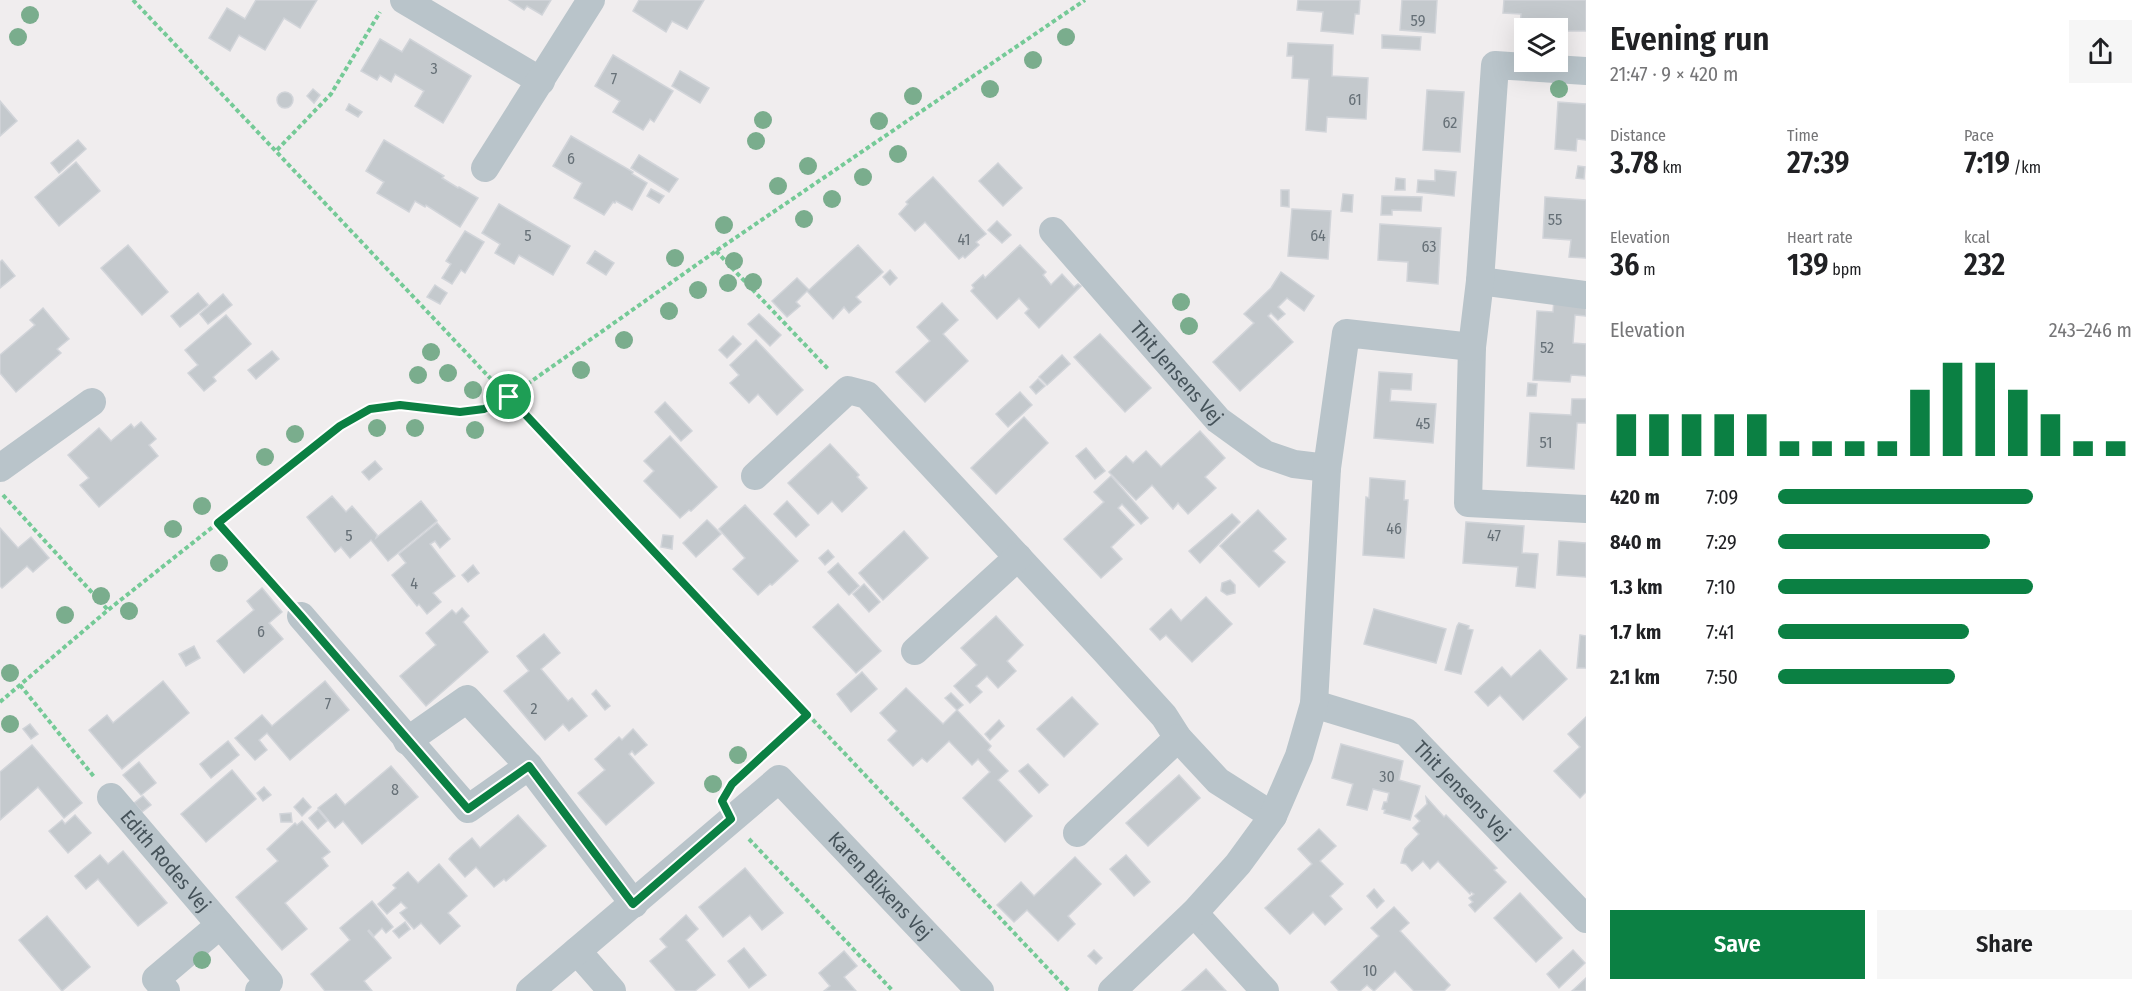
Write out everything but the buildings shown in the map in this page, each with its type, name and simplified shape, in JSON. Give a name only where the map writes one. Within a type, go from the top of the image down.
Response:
[{"type":"street","points":[[485,168],[591,0]]},
{"type":"street","points":[[393,5],[541,81]]},
{"type":"street","points":[[1586,71],[1496,65],[1480,280],[1472,347],[1468,503],[1586,509]]},
{"type":"street","name":"Thit Jensens Vej","points":[[1053,231],[1218,420],[1265,454],[1294,464],[1328,468]]},
{"type":"street","points":[[1480,280],[1586,295]]},
{"type":"street","points":[[1112,991],[1194,913],[1238,864],[1273,816],[1299,756],[1314,704],[1328,468],[1346,333],[1472,347]]},
{"type":"street","points":[[755,476],[848,390],[867,395],[1164,716],[1178,738],[1218,781],[1273,816]]},
{"type":"street","points":[[0,468],[92,402]]},
{"type":"street","points":[[915,651],[1018,557]]},
{"type":"street","points":[[301,616],[468,809],[529,766]]},
{"type":"street","points":[[407,741],[468,699],[529,766],[633,904]]},
{"type":"street","name":"Thit Jensens Vej","points":[[1314,704],[1406,732],[1586,919]]},
{"type":"street","points":[[1077,833],[1178,738]]},
{"type":"street","name":"Karen Blixens Vej","points":[[731,819],[779,779],[980,991]]},
{"type":"street","name":"Edith Rodes Vej","points":[[111,797],[269,982],[260,991]]},
{"type":"street","points":[[530,991],[731,819]]},
{"type":"street","points":[[1194,913],[1265,991]]},
{"type":"street","name":"Edith Rodes Vej","points":[[166,991],[156,979],[220,925]]},
{"type":"street","points":[[577,951],[612,991]]},
{"type":"path","points":[[133,0],[1069,991]]},
{"type":"path","points":[[0,702],[108,610],[340,426],[370,409],[400,405],[460,412],[484,409],[509,397],[716,251],[1085,0]]},
{"type":"path","points":[[277,150],[331,94],[393,5]]},
{"type":"path","points":[[716,251],[848,390]]},
{"type":"path","points":[[0,491],[108,610]]},
{"type":"path","points":[[218,523],[301,616]]},
{"type":"path","points":[[20,685],[111,797]]},
{"type":"path","points":[[766,753],[807,715]]},
{"type":"path","points":[[731,819],[892,991]]},
{"type":"route","points":[[509,397],[807,715],[732,784],[722,801],[731,819],[633,904],[529,766],[468,809],[218,523],[340,426],[370,409],[400,405],[460,412],[484,409],[509,397]]}]
